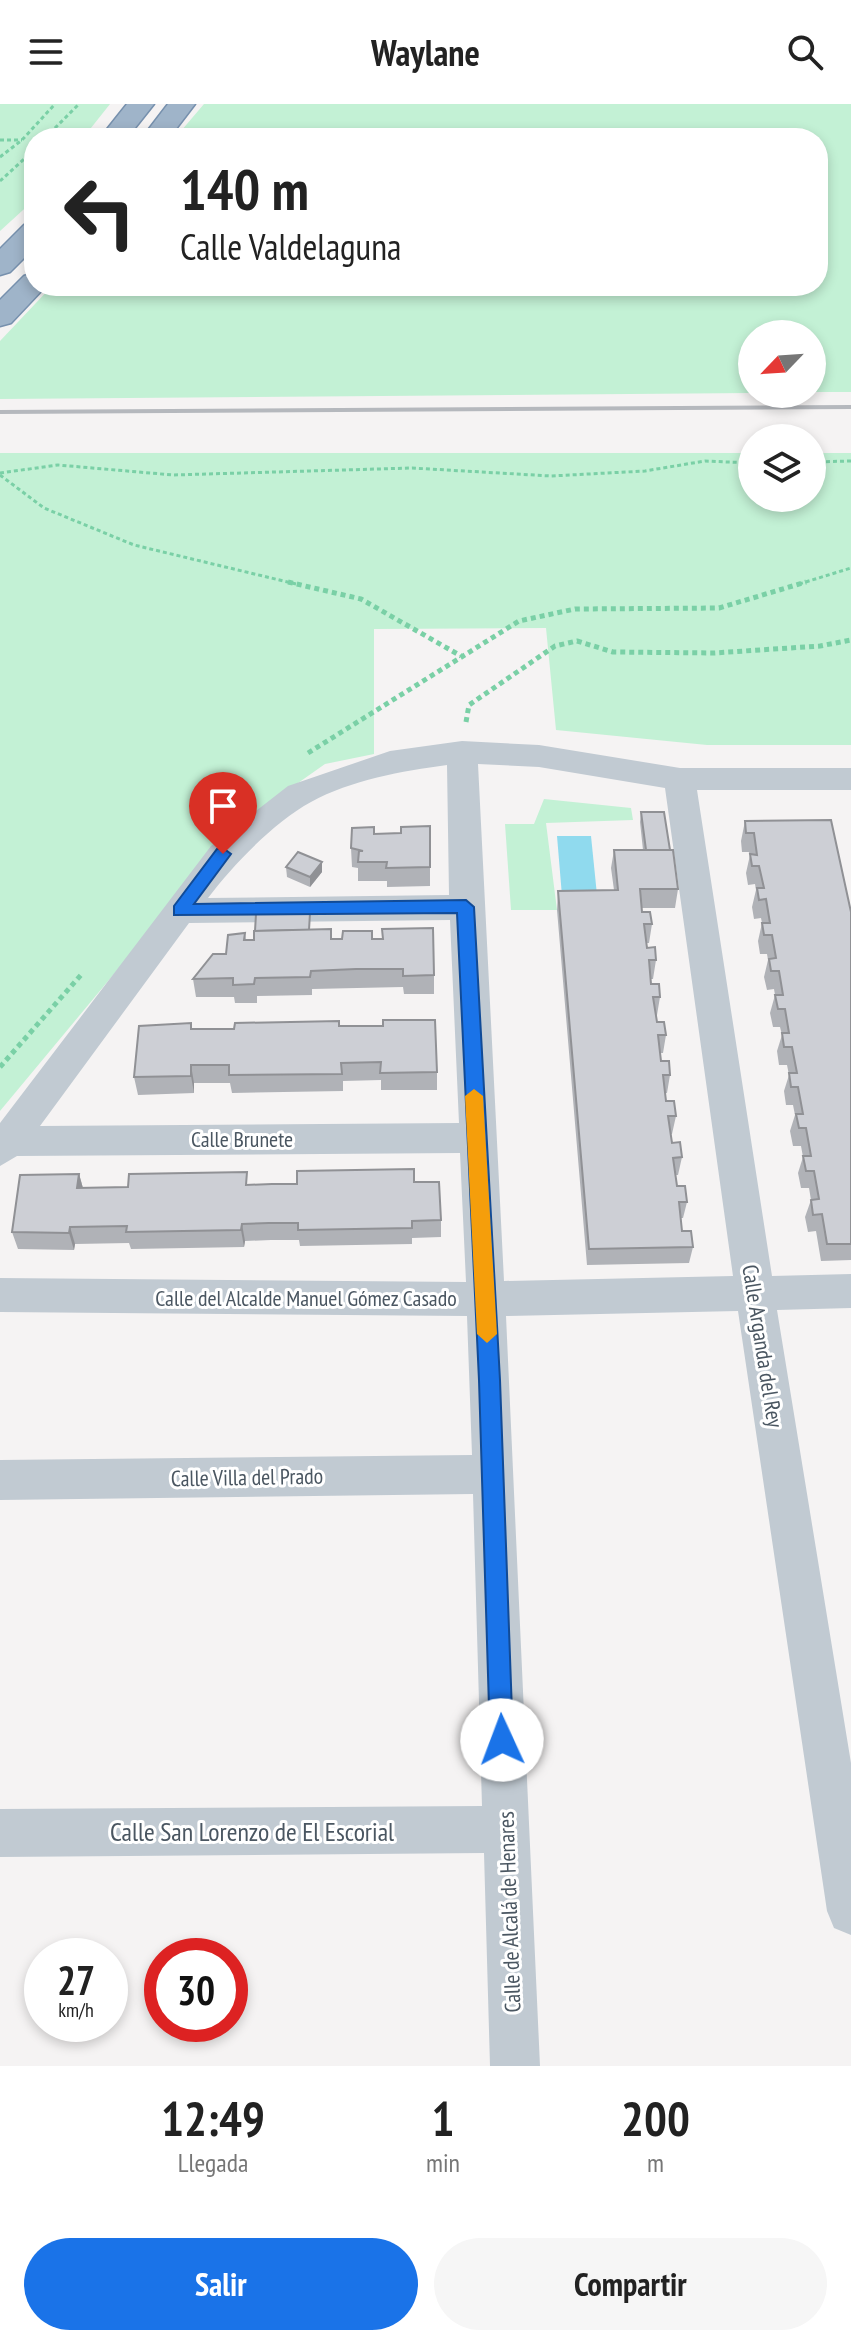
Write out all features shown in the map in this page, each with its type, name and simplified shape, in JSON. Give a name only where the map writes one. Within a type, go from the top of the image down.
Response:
[{"type":"highway","points":[[121,128],[141,104]]},
{"type":"highway","points":[[163,128],[182,104]]},
{"type":"highway","points":[[0,266],[24,241]]},
{"type":"highway","points":[[0,317],[24,292]]},
{"type":"street","points":[[4,1146],[223,854],[299,794],[463,739],[539,756],[680,779],[851,779]]},
{"type":"street","name":"Calle de Alcalá de Henares","points":[[463,739],[466,907],[493,1474],[515,2066]]},
{"type":"street","name":"Calle Arganda del Rey","points":[[680,779],[755,1292],[851,1911]]},
{"type":"street","points":[[180,911],[466,907]]},
{"type":"street","name":"Calle Brunete","points":[[4,1146],[476,1138]]},
{"type":"street","name":"Calle del Alcalde Manuel Gómez Casado","points":[[0,1295],[485,1299],[851,1291]]},
{"type":"street","name":"Calle Villa del Prado","points":[[0,1480],[493,1474]]},
{"type":"street","name":"Calle San Lorenzo de El Escorial","points":[[0,1833],[505,1829]]},
{"type":"path","points":[[33,128],[55,104]]},
{"type":"path","points":[[55,128],[79,104]]},
{"type":"path","points":[[0,140],[22,140]]},
{"type":"path","points":[[0,157],[22,140]]},
{"type":"path","points":[[0,181],[24,159]]},
{"type":"path","points":[[0,474],[58,465],[173,475],[412,468],[551,476],[645,471],[705,461],[738,462]]},
{"type":"path","points":[[826,462],[851,461]]},
{"type":"path","points":[[0,474],[44,508],[134,545],[361,599],[461,656],[519,621],[575,609],[719,608],[851,568]]},
{"type":"path","points":[[463,739],[469,705],[555,646],[577,641],[613,652],[714,653],[851,640]]},
{"type":"green space","points":[[0,104],[110,104],[91,128],[24,128],[24,209],[0,231]]},
{"type":"green space","points":[[204,104],[851,104],[851,392],[826,392],[826,320],[738,320],[738,393],[0,399],[0,341],[43,296],[828,296],[828,128],[184,128]]},
{"type":"green space","points":[[0,453],[738,453],[738,512],[826,512],[826,453],[851,453],[851,745],[707,745],[556,730],[546,628],[374,629],[374,754],[325,764],[237,826],[0,1111]]},
{"type":"green space","points":[[544,799],[631,808],[633,820],[546,823],[557,910],[511,910],[505,824],[534,824]]},
{"type":"water","points":[[557,836],[591,836],[597,895],[562,896]]},
{"type":"building","points":[[641,812],[664,812],[670,850],[646,850]]},
{"type":"building","points":[[831,820],[851,912],[851,1244],[827,1244],[822,1214],[813,1215],[811,1200],[819,1199],[814,1171],[806,1171],[803,1156],[811,1156],[806,1128],[799,1128],[796,1114],[803,1114],[798,1087],[791,1087],[789,1073],[797,1073],[792,1047],[784,1047],[782,1033],[789,1033],[785,1009],[778,1009],[775,995],[783,995],[779,971],[771,971],[769,959],[776,958],[772,935],[764,935],[762,923],[770,923],[766,899],[759,900],[757,888],[764,888],[759,866],[752,866],[750,854],[757,855],[754,833],[746,833],[745,821]]},
{"type":"building","points":[[430,826],[430,867],[386,868],[387,862],[358,862],[359,851],[363,851],[351,848],[352,828],[374,827],[374,834],[401,833],[401,827]]},
{"type":"building","points":[[614,850],[673,850],[678,889],[640,889],[642,912],[650,912],[652,924],[644,924],[647,948],[655,947],[656,960],[649,960],[651,984],[659,984],[660,997],[653,997],[657,1022],[664,1022],[666,1035],[658,1035],[661,1061],[669,1061],[670,1075],[663,1075],[666,1101],[674,1101],[676,1116],[668,1116],[672,1143],[680,1142],[682,1157],[673,1158],[677,1186],[685,1186],[687,1202],[679,1202],[682,1231],[691,1231],[693,1247],[589,1249],[558,891],[618,890]]},
{"type":"building","points":[[298,852],[322,862],[310,877],[286,867]]},
{"type":"building","points":[[310,913],[309,930],[255,931],[256,914]]},
{"type":"building","points":[[433,928],[434,975],[403,976],[403,969],[356,969],[311,971],[310,977],[255,978],[254,984],[233,985],[233,978],[193,979],[213,954],[226,954],[228,935],[245,933],[244,940],[254,940],[254,931],[331,929],[331,939],[342,939],[343,931],[372,931],[372,939],[383,939],[382,929]]},
{"type":"building","points":[[383,1020],[435,1020],[437,1072],[380,1073],[381,1062],[341,1063],[342,1074],[229,1075],[229,1065],[191,1065],[191,1076],[134,1077],[139,1026],[191,1023],[191,1029],[234,1029],[235,1023],[339,1021],[339,1026],[383,1026]]},
{"type":"building","points":[[414,1169],[414,1182],[439,1182],[441,1220],[412,1221],[412,1228],[298,1230],[298,1223],[269,1223],[242,1224],[241,1230],[126,1232],[127,1226],[70,1227],[69,1233],[12,1232],[20,1175],[79,1174],[77,1188],[128,1187],[129,1174],[247,1172],[246,1185],[297,1184],[297,1171]]},
{"type":"railway","points":[[0,412],[851,407]]},
{"type":"slow traffic","points":[[474,1096],[487,1334]]},
{"type":"route","points":[[223,854],[180,911],[466,907],[480,1232],[490,1380],[502,1740]]}]
